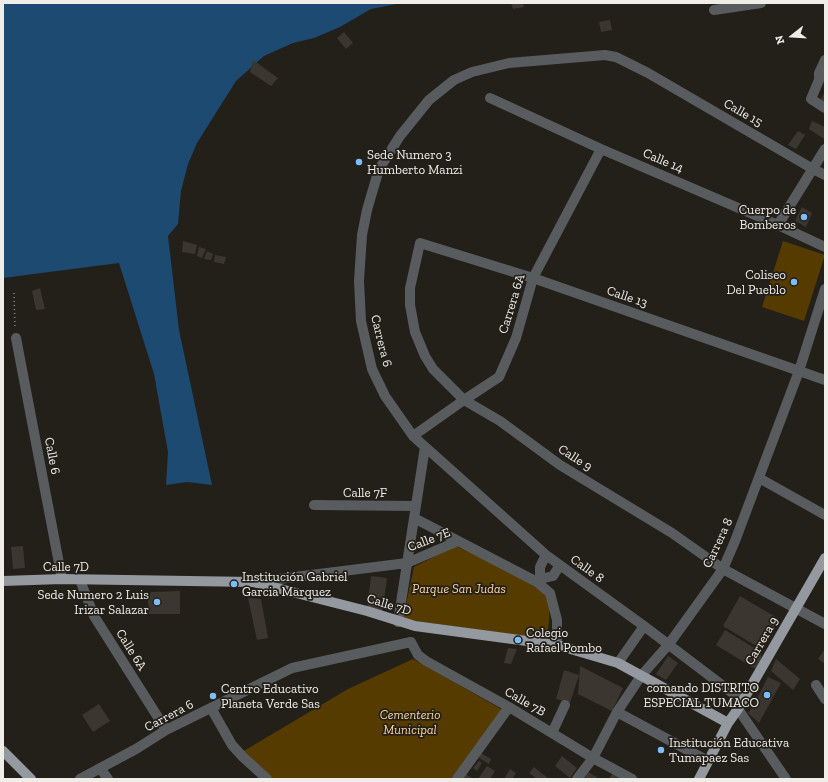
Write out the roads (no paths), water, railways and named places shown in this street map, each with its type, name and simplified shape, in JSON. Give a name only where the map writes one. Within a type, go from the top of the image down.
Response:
[{"type":"main road","name":"Carrera 9","points":[[698,779],[728,723],[740,705],[825,558]]},
{"type":"main road","name":"Calle 7D","points":[[3,581],[80,580],[253,582],[415,626],[558,645],[618,663],[728,723]]},
{"type":"main road","points":[[3,750],[31,779]]},
{"type":"street","points":[[714,10],[761,3]]},
{"type":"street","name":"Calle 15","points":[[454,80],[472,72],[509,63],[605,55],[616,57],[648,73],[825,175]]},
{"type":"street","points":[[825,60],[818,73],[822,81],[811,99],[825,108]]},
{"type":"street","name":"Carrera 6","points":[[425,447],[413,436],[385,396],[370,362],[361,321],[359,303],[362,235],[367,210],[379,169],[400,136],[429,100],[454,80]]},
{"type":"street","name":"Calle 14","points":[[490,98],[601,149],[778,225],[825,247]]},
{"type":"street","name":"Carrera 6A","points":[[413,436],[498,377],[516,338],[533,278],[601,149]]},
{"type":"street","points":[[778,225],[825,149]]},
{"type":"street","name":"Calle 13","points":[[420,243],[533,278],[825,380]]},
{"type":"street","name":"Calle 9","points":[[420,243],[410,288],[410,305],[415,332],[425,356],[433,369],[464,400],[500,421],[560,466],[672,533],[723,569],[825,624]]},
{"type":"street","name":"Carrera 8","points":[[577,779],[593,758],[617,712],[641,676],[669,644],[723,569],[799,371],[825,289]]},
{"type":"street","name":"Calle 6","points":[[16,333],[62,580]]},
{"type":"street","points":[[398,622],[425,447]]},
{"type":"street","name":"Calle 8","points":[[425,447],[546,555],[669,644],[740,705],[786,779]]},
{"type":"street","points":[[759,478],[825,515]]},
{"type":"street","name":"Calle 7F","points":[[314,505],[416,506]]},
{"type":"street","points":[[414,518],[458,541]]},
{"type":"street","name":"Calle 7E","points":[[253,582],[407,563],[458,541],[539,580],[550,593],[557,620],[558,645]]},
{"type":"street","points":[[546,555],[540,567],[539,580],[553,576],[560,565]]},
{"type":"street","name":"Calle 6A","points":[[80,580],[94,616],[166,730]]},
{"type":"street","points":[[411,642],[415,626]]},
{"type":"street","points":[[618,663],[644,626]]},
{"type":"street","name":"Carrera 6","points":[[80,779],[136,749],[166,730],[292,668],[411,642]]},
{"type":"street","name":"Calle 7B","points":[[411,642],[418,655],[426,661],[632,779]]},
{"type":"street","points":[[816,686],[825,699]]},
{"type":"street","points":[[552,733],[565,705]]},
{"type":"street","points":[[211,708],[232,745],[267,779]]},
{"type":"street","points":[[457,779],[509,708]]},
{"type":"street","points":[[617,712],[708,761]]},
{"type":"street","points":[[100,768],[108,779]]},
{"type":"water","points":[[3,3],[402,3],[371,9],[340,27],[314,38],[293,43],[264,56],[236,81],[197,143],[188,164],[181,191],[178,224],[168,236],[179,330],[212,485],[187,482],[166,485],[168,452],[154,374],[119,263],[3,278]]},
{"type":"place","name":"Sede Numero 3 Humberto Manzi","points":[[359,162]]},
{"type":"place","name":"Cuerpo de Bomberos","points":[[804,217]]},
{"type":"place","name":"Coliseo Del Pueblo","points":[[794,282]]},
{"type":"place","name":"Institución Gabriel Garcia Marquez","points":[[234,584]]},
{"type":"place","name":"Sede Numero 2 Luis Irizar Salazar","points":[[157,602]]},
{"type":"place","name":"Colegio Rafael Pombo","points":[[518,640]]},
{"type":"place","name":"comando DISTRITO ESPECIAL TUMACO","points":[[767,695]]},
{"type":"place","name":"Centro Educativo Planeta Verde Sas","points":[[213,696]]},
{"type":"place","name":"Institución Educativa Tumapaez Sas","points":[[661,750]]},
{"type":"park label","name":"Parque San Judas","points":[[459,589]]},
{"type":"park label","name":"Cementerio Municipal","points":[[410,722]]}]
